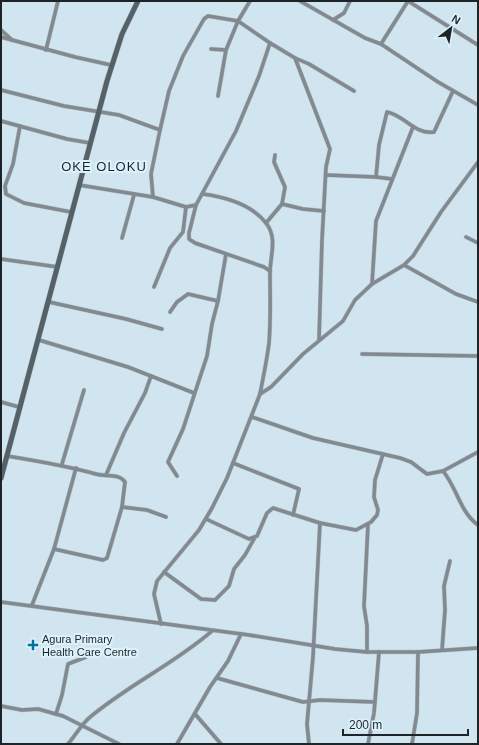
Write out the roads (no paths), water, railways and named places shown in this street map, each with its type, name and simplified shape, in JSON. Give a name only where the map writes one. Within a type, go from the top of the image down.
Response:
[{"type":"street","points":[[46,50],[58,1]]},
{"type":"street","points":[[1,476],[19,407],[39,340],[71,212],[100,111],[111,65],[122,34],[138,1]]},
{"type":"street","points":[[218,96],[226,50],[238,21],[250,1]]},
{"type":"street","points":[[300,1],[333,20],[381,44],[454,92],[478,105]]},
{"type":"street","points":[[333,20],[344,13],[350,1]]},
{"type":"street","points":[[381,44],[408,1],[478,45]]},
{"type":"street","points":[[153,197],[151,174],[169,91],[183,56],[204,19],[208,16],[238,21],[270,43],[354,91]]},
{"type":"street","points":[[1,30],[13,41]]},
{"type":"street","points":[[1,37],[46,50],[111,65]]},
{"type":"street","points":[[270,43],[259,76],[236,132],[196,205],[189,233],[189,240],[195,244],[264,267],[270,271]]},
{"type":"street","points":[[210,49],[226,50]]},
{"type":"street","points":[[295,58],[330,149],[326,175],[319,340]]},
{"type":"street","points":[[1,90],[86,111],[100,111],[137,121],[160,130]]},
{"type":"street","points":[[376,177],[379,145],[387,112],[413,127],[434,132],[437,129],[454,92]]},
{"type":"street","points":[[1,121],[67,139],[90,143]]},
{"type":"street","points":[[20,126],[13,164],[3,192],[8,196],[24,203],[71,212]]},
{"type":"street","points":[[372,284],[376,221],[413,127]]},
{"type":"street","points":[[266,223],[282,204],[285,187],[274,162],[275,155]]},
{"type":"street","points":[[260,394],[271,387],[290,366],[319,340],[343,322],[355,300],[372,284],[404,265],[419,248],[442,212],[478,162]]},
{"type":"street","points":[[326,175],[392,179]]},
{"type":"street","points":[[79,185],[153,197],[186,207],[196,205]]},
{"type":"street","points":[[161,624],[154,594],[157,581],[199,530],[233,464],[260,394],[269,342],[270,271],[273,241],[266,223],[252,210],[244,206],[203,194]]},
{"type":"street","points":[[122,238],[134,195]]},
{"type":"street","points":[[282,204],[303,209],[324,211]]},
{"type":"street","points":[[154,287],[170,248],[183,232],[186,207]]},
{"type":"street","points":[[466,237],[478,243]]},
{"type":"street","points":[[177,476],[168,462],[183,429],[207,356],[226,254]]},
{"type":"street","points":[[1,259],[58,266]]},
{"type":"street","points":[[404,265],[456,294],[478,302]]},
{"type":"street","points":[[170,312],[177,302],[188,294],[218,301]]},
{"type":"street","points":[[49,302],[162,329]]},
{"type":"street","points":[[39,340],[107,360],[194,393]]},
{"type":"street","points":[[362,354],[478,356]]},
{"type":"street","points":[[106,475],[124,433],[145,393],[151,376]]},
{"type":"street","points":[[62,464],[84,390]]},
{"type":"street","points":[[1,402],[19,407]]},
{"type":"street","points":[[252,417],[313,438],[406,460],[427,474],[443,472],[478,452]]},
{"type":"street","points":[[164,572],[201,599],[215,600],[230,586],[234,569],[257,536],[269,510],[280,510],[320,523],[356,530],[368,524],[377,515],[378,510],[374,497],[375,480],[383,454]]},
{"type":"street","points":[[7,456],[62,464],[99,475],[123,478],[125,482],[122,507],[107,558],[103,560],[54,549]]},
{"type":"street","points":[[233,464],[299,489],[293,515]]},
{"type":"street","points":[[32,605],[54,549],[76,468]]},
{"type":"street","points":[[443,472],[458,496],[466,514],[478,525]]},
{"type":"street","points":[[122,507],[147,510],[166,517]]},
{"type":"street","points":[[206,519],[249,539],[254,539]]},
{"type":"street","points":[[309,744],[306,724],[313,657],[312,646],[320,523]]},
{"type":"street","points":[[367,652],[367,626],[364,599],[368,524]]},
{"type":"street","points":[[442,650],[444,586],[450,561]]},
{"type":"street","points":[[1,602],[241,634],[312,646],[367,652],[418,652],[478,648]]},
{"type":"street","points":[[68,744],[89,718],[155,670],[182,654],[212,630]]},
{"type":"street","points":[[178,744],[194,714],[228,661],[241,634]]},
{"type":"street","points":[[56,714],[62,695],[68,664],[86,657],[92,651]]},
{"type":"street","points":[[368,744],[375,702],[379,652]]},
{"type":"street","points":[[412,744],[417,713],[418,652]]},
{"type":"street","points":[[217,678],[302,702],[375,702]]},
{"type":"street","points":[[1,706],[22,710],[38,709],[56,714],[119,744]]},
{"type":"street","points":[[194,714],[221,744]]},
{"type":"place","name":"Agura Primary Health Care Centre","points":[[33,645]]},
{"type":"district","name":"OKE OLOKU","points":[[104,166]]}]
